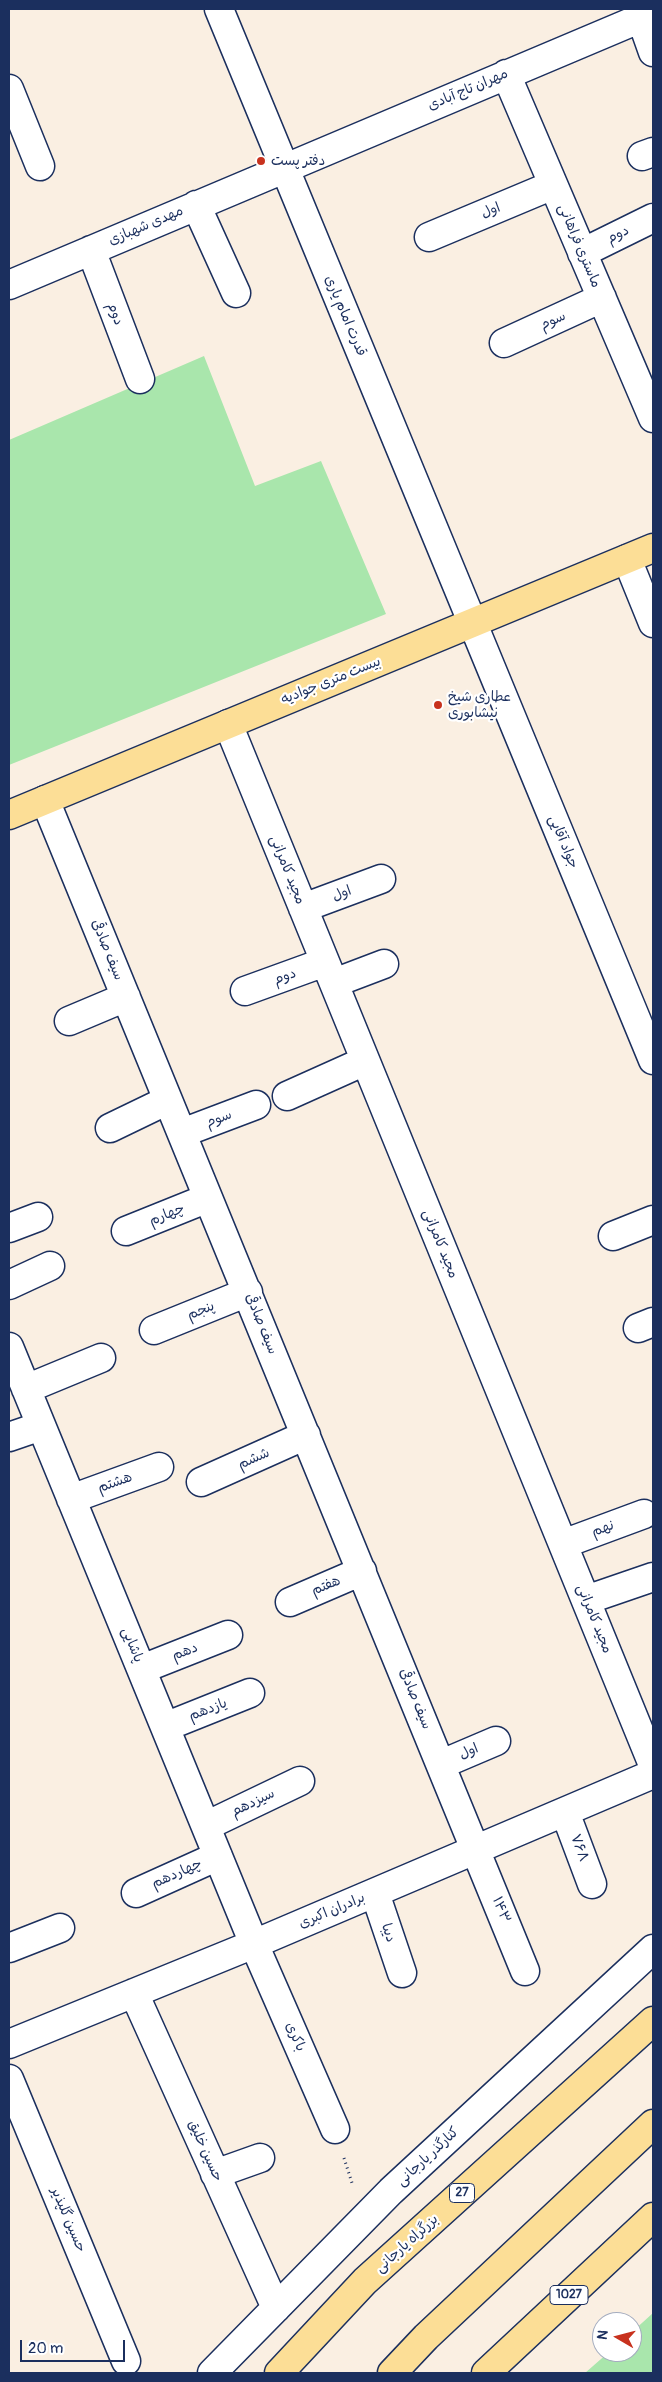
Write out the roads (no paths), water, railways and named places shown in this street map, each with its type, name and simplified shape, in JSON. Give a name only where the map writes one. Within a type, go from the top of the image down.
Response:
[{"type":"main road","name":"بیست متری جوادیه","points":[[9,815],[653,548]]},
{"type":"main road","name":"بزرگراه یارجانی","points":[[279,2373],[365,2282],[653,2021]]},
{"type":"main road","points":[[392,2373],[426,2337],[653,2124]]},
{"type":"main road","name":"1027","points":[[486,2373],[653,2217]]},
{"type":"street","name":"قدرت امام یاری","points":[[219,9],[472,623]]},
{"type":"street","name":"مهران تاج آبادی","points":[[283,168],[647,15]]},
{"type":"street","points":[[647,15],[653,52]]},
{"type":"street","name":"ماستری فراهانی","points":[[506,74],[653,418]]},
{"type":"street","points":[[9,90],[40,166]]},
{"type":"street","name":"مهدی شهبازی","points":[[9,285],[283,168]]},
{"type":"street","name":"اول","points":[[428,237],[554,185]]},
{"type":"street","points":[[196,205],[236,293]]},
{"type":"street","name":"دوم","points":[[582,253],[653,218]]},
{"type":"street","name":"دوم","points":[[91,250],[140,379]]},
{"type":"street","name":"سوم","points":[[504,343],[602,298]]},
{"type":"street","points":[[627,559],[653,623]]},
{"type":"street","name":"جواد آقایی","points":[[472,623],[653,1060]]},
{"type":"street","name":"مجید کامرانی","points":[[228,724],[653,1765]]},
{"type":"street","name":"سیف صادقی","points":[[45,800],[476,1849]]},
{"type":"street","name":"اول","points":[[303,908],[381,879]]},
{"type":"street","points":[[329,972],[384,964]]},
{"type":"street","name":"دوم","points":[[245,991],[329,972]]},
{"type":"street","points":[[69,1021],[126,998]]},
{"type":"street","points":[[287,1096],[365,1061]]},
{"type":"street","points":[[110,1128],[168,1100]]},
{"type":"street","name":"سوم","points":[[182,1133],[256,1105]]},
{"type":"street","name":"چهارم","points":[[126,1232],[208,1198]]},
{"type":"street","points":[[9,1228],[38,1217]]},
{"type":"street","points":[[613,1236],[653,1220]]},
{"type":"street","points":[[9,1284],[50,1266]]},
{"type":"street","name":"پنجم","points":[[154,1330],[248,1292]]},
{"type":"street","name":"پاشایی","points":[[9,1347],[254,1944]]},
{"type":"street","points":[[26,1389],[101,1358]]},
{"type":"street","points":[[9,1437],[42,1426]]},
{"type":"street","name":"ششم","points":[[202,1482],[306,1435]]},
{"type":"street","name":"هشتم","points":[[71,1499],[159,1467]]},
{"type":"street","name":"نهم","points":[[563,1544],[644,1514]]},
{"type":"street","name":"هفتم","points":[[290,1602],[362,1571]]},
{"type":"street","points":[[586,1600],[653,1577]]},
{"type":"street","name":"دهم","points":[[142,1669],[228,1635]]},
{"type":"street","name":"یازدهم","points":[[165,1727],[250,1694]]},
{"type":"street","name":"اول","points":[[442,1764],[496,1741]]},
{"type":"street","name":"برادران اکبری","points":[[9,2044],[254,1944],[653,1774]]},
{"type":"street","name":"سیزدهم","points":[[206,1826],[300,1780]]},
{"type":"street","name":"۷۶۸","points":[[565,1812],[592,1884]]},
{"type":"street","name":"۱۴۳","points":[[476,1849],[526,1971]]},
{"type":"street","name":"چهاردهم","points":[[136,1893],[218,1856]]},
{"type":"street","name":"دیبا","points":[[375,1893],[402,1973]]},
{"type":"street","points":[[9,1948],[60,1928]]},
{"type":"street","name":"باکری","points":[[254,1944],[335,2129]]},
{"type":"street","name":"کنارگذر یارجانی","points":[[212,2373],[391,2191],[653,1949]]},
{"type":"street","name":"حسین خلیق","points":[[134,1993],[276,2308]]},
{"type":"street","name":"حسین گلپذیر","points":[[9,2079],[126,2361]]},
{"type":"street","points":[[215,2174],[260,2158]]},
{"type":"place","name":"دفتر پست","points":[[261,161]]},
{"type":"place","name":"عطاری شیخ نیشابوری","points":[[438,705]]}]
